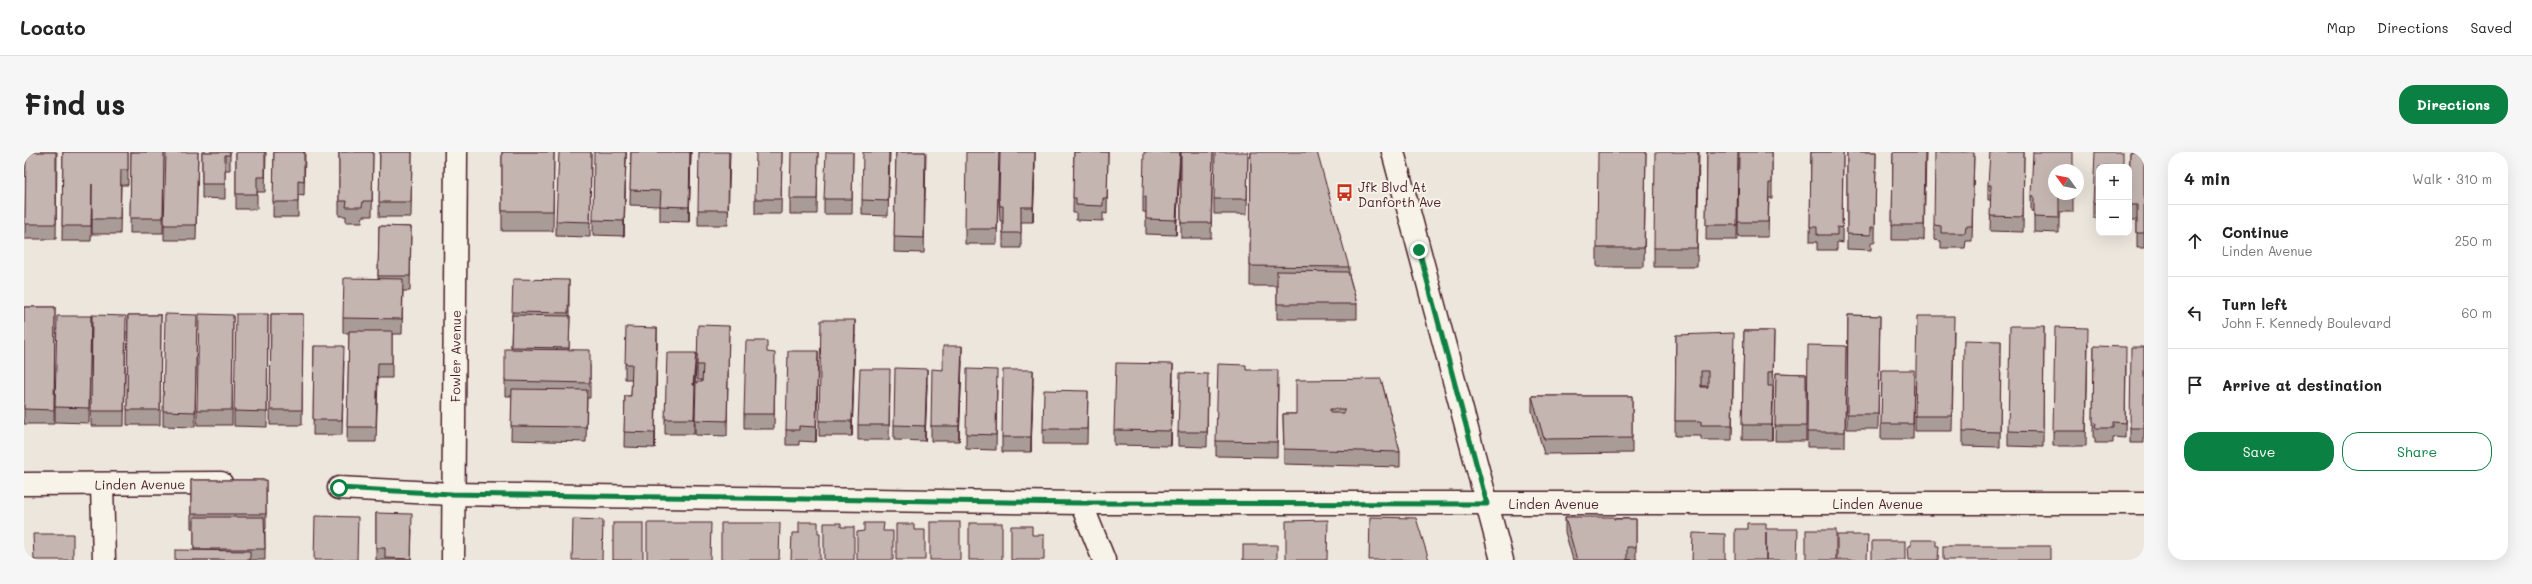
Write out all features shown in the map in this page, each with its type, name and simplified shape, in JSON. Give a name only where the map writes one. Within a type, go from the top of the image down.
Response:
[{"type":"street","name":"Fowler Avenue","points":[[453,560],[452,494],[456,152]]},
{"type":"street","points":[[1393,152],[1502,560]]},
{"type":"street","name":"Linden Avenue","points":[[24,484],[102,485],[240,483]]},
{"type":"street","points":[[102,485],[104,560]]},
{"type":"street","name":"Linden Avenue","points":[[339,488],[452,494],[1081,503],[2144,503]]},
{"type":"street","points":[[1081,503],[1104,560]]},
{"type":"building","points":[[26,152],[56,152],[56,224],[25,224]]},
{"type":"building","points":[[63,152],[128,152],[128,170],[121,170],[120,219],[92,219],[92,184],[91,226],[62,226]]},
{"type":"building","points":[[131,152],[164,152],[163,218],[130,218]]},
{"type":"building","points":[[166,152],[198,152],[196,225],[164,225]]},
{"type":"building","points":[[202,152],[230,152],[230,155],[225,155],[225,184],[202,184]]},
{"type":"building","points":[[236,152],[265,152],[265,177],[257,177],[257,194],[236,194]]},
{"type":"building","points":[[274,152],[304,152],[304,181],[298,180],[298,202],[273,202]]},
{"type":"building","points":[[339,152],[373,152],[372,201],[363,201],[362,207],[346,207],[347,201],[339,201]]},
{"type":"building","points":[[380,152],[412,152],[411,202],[379,202]]},
{"type":"building","points":[[502,152],[554,152],[553,211],[502,211]]},
{"type":"building","points":[[559,152],[591,152],[590,222],[556,221]]},
{"type":"building","points":[[594,152],[626,152],[624,221],[593,220]]},
{"type":"building","points":[[631,152],[690,152],[689,207],[660,206],[661,191],[630,190]]},
{"type":"building","points":[[699,152],[729,152],[728,210],[698,210]]},
{"type":"building","points":[[756,152],[782,152],[781,199],[755,199]]},
{"type":"building","points":[[791,152],[818,152],[817,199],[790,199]]},
{"type":"building","points":[[826,152],[853,152],[852,199],[824,199]]},
{"type":"building","points":[[863,152],[889,152],[888,201],[862,200]]},
{"type":"building","points":[[896,152],[925,152],[924,238],[894,237]]},
{"type":"building","points":[[966,152],[999,152],[997,229],[965,229]]},
{"type":"building","points":[[1000,152],[1035,152],[1033,207],[1021,207],[1021,233],[1003,233],[1003,206],[1000,206],[999,198]]},
{"type":"building","points":[[1074,152],[1108,152],[1107,199],[1103,198],[1103,206],[1076,205],[1076,198],[1073,198]]},
{"type":"building","points":[[1144,152],[1180,152],[1176,220],[1146,219],[1146,197],[1143,197]]},
{"type":"building","points":[[1181,152],[1213,152],[1211,223],[1181,223]]},
{"type":"building","points":[[1215,152],[1248,152],[1247,199],[1214,199]]},
{"type":"building","points":[[1251,152],[1317,152],[1349,267],[1250,266]]},
{"type":"building","points":[[1598,152],[1646,152],[1644,248],[1597,248]]},
{"type":"building","points":[[1655,152],[1698,152],[1697,248],[1654,248]]},
{"type":"building","points":[[1707,152],[1738,152],[1737,225],[1706,225]]},
{"type":"building","points":[[1739,152],[1772,152],[1772,183],[1769,183],[1768,222],[1738,222]]},
{"type":"building","points":[[1811,152],[1843,152],[1842,228],[1837,227],[1837,235],[1817,235],[1817,227],[1810,227]]},
{"type":"building","points":[[1847,152],[1876,152],[1875,227],[1871,227],[1871,235],[1847,234]]},
{"type":"building","points":[[1893,152],[1925,152],[1924,225],[1892,225]]},
{"type":"building","points":[[1935,152],[1974,152],[1972,226],[1966,226],[1965,233],[1941,233],[1941,226],[1934,225]]},
{"type":"building","points":[[1990,152],[2024,152],[2023,217],[1990,216],[1991,185],[1988,185]]},
{"type":"building","points":[[2033,152],[2073,152],[2073,164],[2048,164],[2048,200],[2059,200],[2059,218],[2034,217],[2034,196],[2031,196]]},
{"type":"building","points":[[2095,152],[2123,152],[2123,164],[2096,164],[2096,203],[2093,203]]},
{"type":"building","points":[[2130,152],[2144,152],[2144,233],[2137,233],[2137,205],[2132,205],[2132,164],[2130,164]]},
{"type":"building","points":[[379,226],[411,227],[410,276],[378,276]]},
{"type":"building","points":[[1277,271],[1348,272],[1357,304],[1277,304]]},
{"type":"building","points":[[344,278],[403,279],[402,319],[343,318]]},
{"type":"building","points":[[513,279],[569,280],[568,313],[512,312]]},
{"type":"building","points":[[24,307],[55,307],[54,410],[24,409]]},
{"type":"building","points":[[165,314],[197,315],[195,412],[163,411]]},
{"type":"building","points":[[199,314],[233,315],[232,410],[197,410]]},
{"type":"building","points":[[236,314],[268,314],[267,412],[234,411]]},
{"type":"building","points":[[271,314],[303,314],[302,410],[270,410]]},
{"type":"building","points":[[92,315],[126,316],[124,411],[91,411]]},
{"type":"building","points":[[128,315],[161,315],[160,410],[127,410]]},
{"type":"building","points":[[512,315],[570,316],[569,348],[511,347]]},
{"type":"building","points":[[1848,315],[1880,316],[1878,414],[1847,414]]},
{"type":"building","points":[[57,316],[91,316],[89,408],[55,407]]},
{"type":"building","points":[[1917,316],[1954,316],[1952,416],[1915,416]]},
{"type":"building","points":[[821,320],[855,320],[852,421],[819,421]]},
{"type":"building","points":[[698,325],[729,326],[727,421],[695,420],[696,382],[702,382],[703,365],[697,365]]},
{"type":"building","points":[[2010,326],[2044,326],[2043,432],[2008,431]]},
{"type":"building","points":[[626,327],[657,328],[655,433],[624,432],[625,396],[631,396],[632,364],[625,364]]},
{"type":"building","points":[[2055,327],[2088,328],[2086,431],[2053,431]]},
{"type":"building","points":[[349,331],[392,331],[392,363],[378,363],[376,427],[347,427]]},
{"type":"building","points":[[1744,331],[1774,331],[1773,372],[1768,372],[1768,386],[1773,386],[1772,425],[1742,425]]},
{"type":"building","points":[[1734,333],[1732,425],[1701,425],[1701,421],[1675,421],[1676,335]],"holes":[[[1701,371],[1708,371],[1708,387],[1701,387]]]},
{"type":"building","points":[[1964,340],[2001,341],[2000,432],[1963,431]]},
{"type":"building","points":[[746,341],[767,341],[767,352],[775,353],[774,414],[744,414]]},
{"type":"building","points":[[1808,345],[1846,346],[1845,432],[1807,432]]},
{"type":"building","points":[[314,346],[344,346],[342,420],[313,420]]},
{"type":"building","points":[[943,346],[962,346],[959,426],[931,426],[932,369],[943,370]]},
{"type":"building","points":[[2094,346],[2126,347],[2125,423],[2113,422],[2113,428],[2095,428],[2096,423],[2093,422]]},
{"type":"building","points":[[2131,347],[2144,347],[2144,428],[2130,428]]},
{"type":"building","points":[[505,349],[590,350],[590,383],[505,381]]},
{"type":"building","points":[[788,351],[818,351],[816,427],[799,426],[799,430],[786,430]]},
{"type":"building","points":[[667,353],[696,353],[693,385],[695,385],[694,419],[665,419]]},
{"type":"building","points":[[1116,363],[1173,364],[1171,431],[1114,430]]},
{"type":"building","points":[[1218,364],[1246,365],[1246,370],[1278,370],[1277,442],[1216,441]]},
{"type":"building","points":[[895,368],[927,369],[925,426],[894,425]]},
{"type":"building","points":[[860,369],[890,369],[889,425],[858,425]]},
{"type":"building","points":[[967,369],[997,370],[996,435],[966,434]]},
{"type":"building","points":[[1003,370],[1033,370],[1031,437],[1002,437]]},
{"type":"building","points":[[1882,370],[1914,370],[1913,424],[1881,424]]},
{"type":"building","points":[[1180,373],[1208,374],[1207,432],[1178,432]]},
{"type":"building","points":[[1776,373],[1806,374],[1806,426],[1775,426]]},
{"type":"building","points":[[1381,379],[1400,452],[1284,449],[1283,414],[1296,414],[1296,380]],"holes":[[[1330,409],[1344,409],[1344,413],[1330,413]]]},
{"type":"building","points":[[512,389],[587,390],[586,427],[511,426]]},
{"type":"building","points":[[1044,390],[1088,391],[1087,429],[1043,429]]},
{"type":"building","points":[[1532,396],[1632,396],[1632,438],[1544,439]]},
{"type":"building","points":[[191,480],[266,480],[266,514],[191,514]]},
{"type":"building","points":[[376,513],[412,514],[411,559],[385,558],[385,548],[376,548]]},
{"type":"building","points":[[315,516],[358,517],[357,560],[314,560]]},
{"type":"building","points":[[194,517],[264,517],[265,549],[194,549]]},
{"type":"building","points":[[1370,517],[1416,518],[1429,560],[1369,560]]},
{"type":"building","points":[[1565,517],[1614,517],[1614,519],[1636,519],[1636,547],[1627,547],[1627,560],[1577,560]]},
{"type":"building","points":[[573,519],[603,520],[602,560],[572,560]]},
{"type":"building","points":[[1328,520],[1327,560],[1286,560],[1286,521]]},
{"type":"building","points":[[799,522],[818,522],[818,533],[820,533],[820,560],[791,560],[792,533],[799,533]]},
{"type":"building","points":[[930,522],[960,522],[960,560],[930,560]]},
{"type":"building","points":[[613,523],[643,523],[643,560],[613,560]]},
{"type":"building","points":[[647,523],[711,523],[710,560],[647,560]]},
{"type":"building","points":[[721,523],[780,523],[779,560],[721,560]]},
{"type":"building","points":[[824,523],[841,523],[841,527],[854,527],[854,560],[824,560]]},
{"type":"building","points":[[864,523],[884,523],[883,531],[893,531],[893,560],[857,560],[857,532],[864,531]]},
{"type":"building","points":[[969,523],[1002,523],[1002,560],[969,560]]},
{"type":"building","points":[[1747,523],[1766,523],[1766,529],[1798,529],[1797,560],[1735,560],[1735,529],[1747,529]]},
{"type":"building","points":[[896,524],[914,524],[914,530],[925,530],[925,560],[896,560]]},
{"type":"building","points":[[1011,526],[1032,526],[1032,535],[1044,535],[1044,560],[1011,560]]},
{"type":"building","points":[[1806,530],[1836,530],[1836,560],[1806,560]]},
{"type":"building","points":[[1693,533],[1725,534],[1725,560],[1692,560]]},
{"type":"building","points":[[33,534],[73,534],[73,560],[34,560]]},
{"type":"building","points":[[1837,535],[1868,535],[1867,560],[1837,560]]},
{"type":"building","points":[[1911,540],[1936,540],[1936,546],[1939,546],[1938,560],[1909,560],[1908,546],[1911,546]]},
{"type":"building","points":[[1872,541],[1905,541],[1905,560],[1872,560]]},
{"type":"building","points":[[1243,545],[1277,545],[1277,560],[1243,560]]},
{"type":"building","points":[[1943,546],[2050,546],[2050,560],[1943,560]]},
{"type":"building","points":[[175,550],[250,551],[250,560],[175,560]]},
{"type":"place","name":"Jfk Blvd At Danforth Ave","points":[[1345,193]]},
{"type":"route","points":[[339,488],[452,494],[1081,503],[1487,504],[1419,250]]}]
